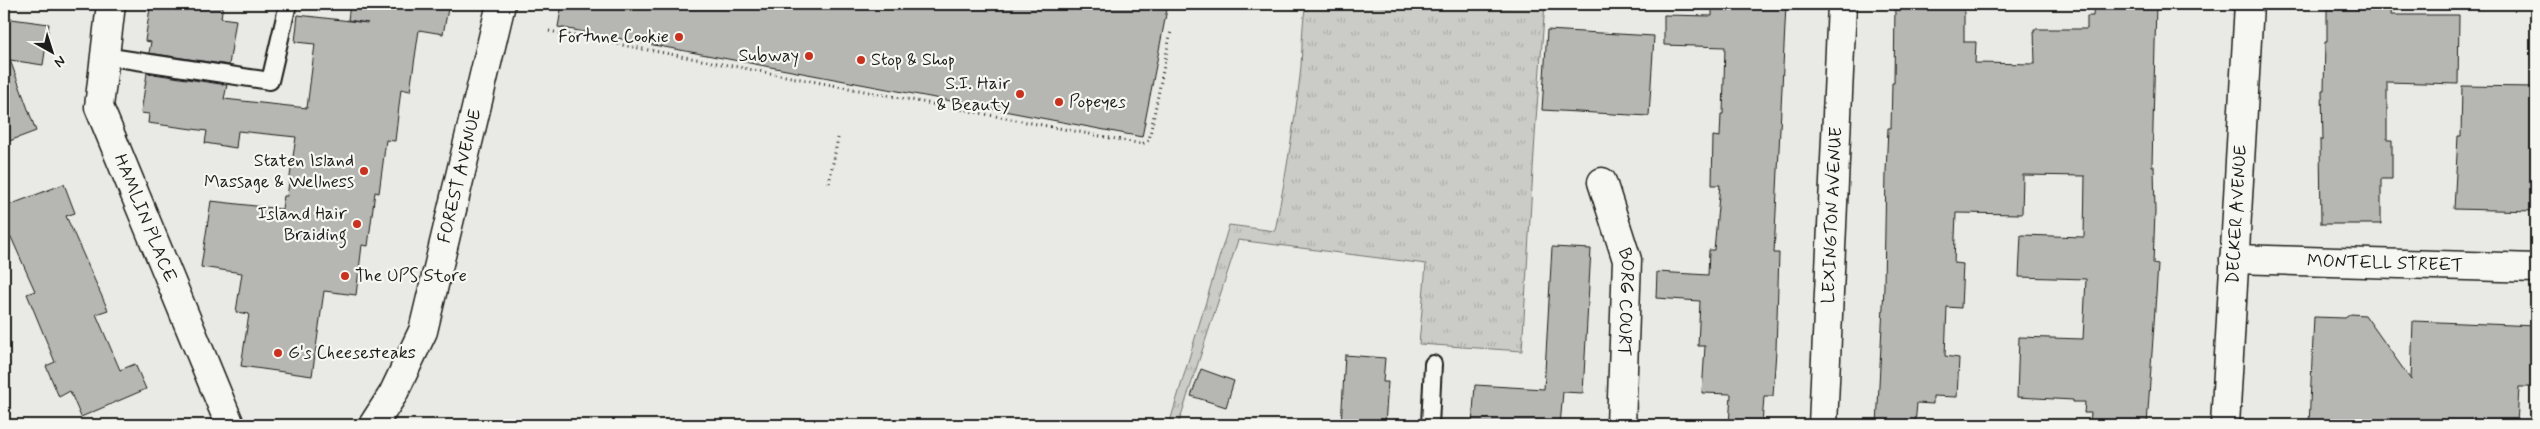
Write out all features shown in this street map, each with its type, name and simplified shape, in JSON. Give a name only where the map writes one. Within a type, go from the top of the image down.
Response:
[{"type":"street","name":"HAMLIN PLACE","points":[[110,4],[99,107],[230,425]]},
{"type":"street","name":"FOREST AVENUE","points":[[374,425],[393,394],[423,331],[501,4]]},
{"type":"street","name":"DECKER AVENUE","points":[[2224,425],[2249,4]]},
{"type":"street","name":"LEXINGTON AVENUE","points":[[1823,425],[1842,5]]},
{"type":"street","name":"BORG COURT","points":[[1602,182],[1628,260],[1621,425]]},
{"type":"street","name":"MONTELL STREET","points":[[2234,259],[2536,268]]},
{"type":"lane","points":[[104,56],[270,81],[288,4]]},
{"type":"lane","points":[[1430,425],[1433,364]]},
{"type":"path","points":[[549,31],[1142,144],[1149,140],[1171,31]]},
{"type":"path","points":[[829,182],[838,138]]},
{"type":"green space","points":[[1306,4],[1545,4],[1522,351],[1419,344],[1426,264],[1238,240],[1178,425],[1169,425],[1229,225],[1275,231],[1295,115]]},
{"type":"building","points":[[162,4],[223,4],[221,18],[236,20],[229,65],[149,53],[151,42],[145,41],[150,8],[162,10]]},
{"type":"building","points":[[350,4],[449,4],[443,34],[419,30],[410,91],[401,89],[395,141],[386,140],[379,193],[375,192],[368,246],[362,245],[356,295],[324,291],[312,376],[241,366],[249,314],[236,312],[242,273],[201,267],[211,201],[282,209],[284,196],[287,196],[296,137],[238,131],[236,148],[205,143],[207,131],[148,123],[149,114],[141,113],[147,73],[227,85],[224,99],[307,108],[315,44],[295,42],[298,15],[368,23],[348,20]]},
{"type":"building","points":[[562,4],[1168,4],[1142,137],[558,27]]},
{"type":"building","points":[[1734,4],[1786,5],[1774,253],[1779,253],[1776,350],[1773,396],[1764,396],[1762,425],[1729,425],[1731,394],[1702,393],[1705,346],[1698,346],[1700,301],[1656,298],[1657,272],[1708,275],[1709,250],[1714,250],[1720,185],[1712,185],[1713,136],[1720,137],[1721,114],[1723,114],[1725,47],[1664,45],[1664,15],[1712,16],[1712,9],[1734,10]]},
{"type":"building","points":[[1895,4],[1964,4],[1964,42],[1976,42],[1975,63],[2035,64],[2034,29],[2087,29],[2087,16],[2093,16],[2094,4],[2156,4],[2152,166],[2154,166],[2155,212],[2153,264],[2158,265],[2147,425],[2090,425],[2091,413],[2084,413],[2085,402],[2017,397],[2019,337],[2083,339],[2086,279],[2019,277],[2021,235],[2084,237],[2085,176],[2023,175],[2022,214],[1956,213],[1954,263],[1963,264],[1961,308],[1947,307],[1945,356],[1959,358],[1957,397],[1933,396],[1933,404],[1917,403],[1915,425],[1877,425],[1884,286],[1888,128],[1891,128],[1892,83],[1894,83]]},
{"type":"building","points":[[2327,4],[2392,4],[2391,15],[2459,15],[2458,84],[2387,82],[2387,140],[2392,140],[2392,179],[2381,179],[2381,224],[2321,224],[2320,140],[2323,140],[2322,90],[2324,90],[2325,42],[2327,42]]},
{"type":"building","points":[[4,18],[49,24],[43,65],[10,60],[36,131],[4,143]]},
{"type":"building","points":[[1547,30],[1654,36],[1649,116],[1542,110]]},
{"type":"building","points":[[2462,86],[2536,87],[2535,211],[2454,209],[2458,136],[2461,136]]},
{"type":"building","points":[[64,184],[75,213],[66,216],[108,310],[96,314],[120,370],[135,364],[146,389],[81,417],[70,391],[59,397],[46,366],[55,362],[27,294],[35,291],[11,237],[4,239],[4,207]]},
{"type":"building","points":[[1552,247],[1591,249],[1583,393],[1563,392],[1560,425],[1472,425],[1475,385],[1544,389]]},
{"type":"building","points":[[2351,314],[2365,315],[2411,380],[2413,321],[2536,326],[2536,387],[2519,387],[2517,425],[2309,425],[2314,317],[2345,318]]},
{"type":"building","points":[[1345,355],[1385,358],[1383,382],[1388,382],[1385,425],[1341,425]]},
{"type":"building","points":[[1201,369],[1234,381],[1226,407],[1191,396]]},
{"type":"place","name":"Fortune Cookie","points":[[679,37]]},
{"type":"place","name":"Subway","points":[[809,56]]},
{"type":"place","name":"Stop & Shop","points":[[861,60]]},
{"type":"place","name":"S.I. Hair & Beauty","points":[[1020,94]]},
{"type":"place","name":"Popeyes","points":[[1059,102]]},
{"type":"place","name":"Staten Island Massage & Wellness","points":[[364,171]]},
{"type":"place","name":"Island Hair Braiding","points":[[357,224]]},
{"type":"place","name":"The UPS Store","points":[[345,276]]},
{"type":"place","name":"G's Cheesesteaks","points":[[278,353]]}]
